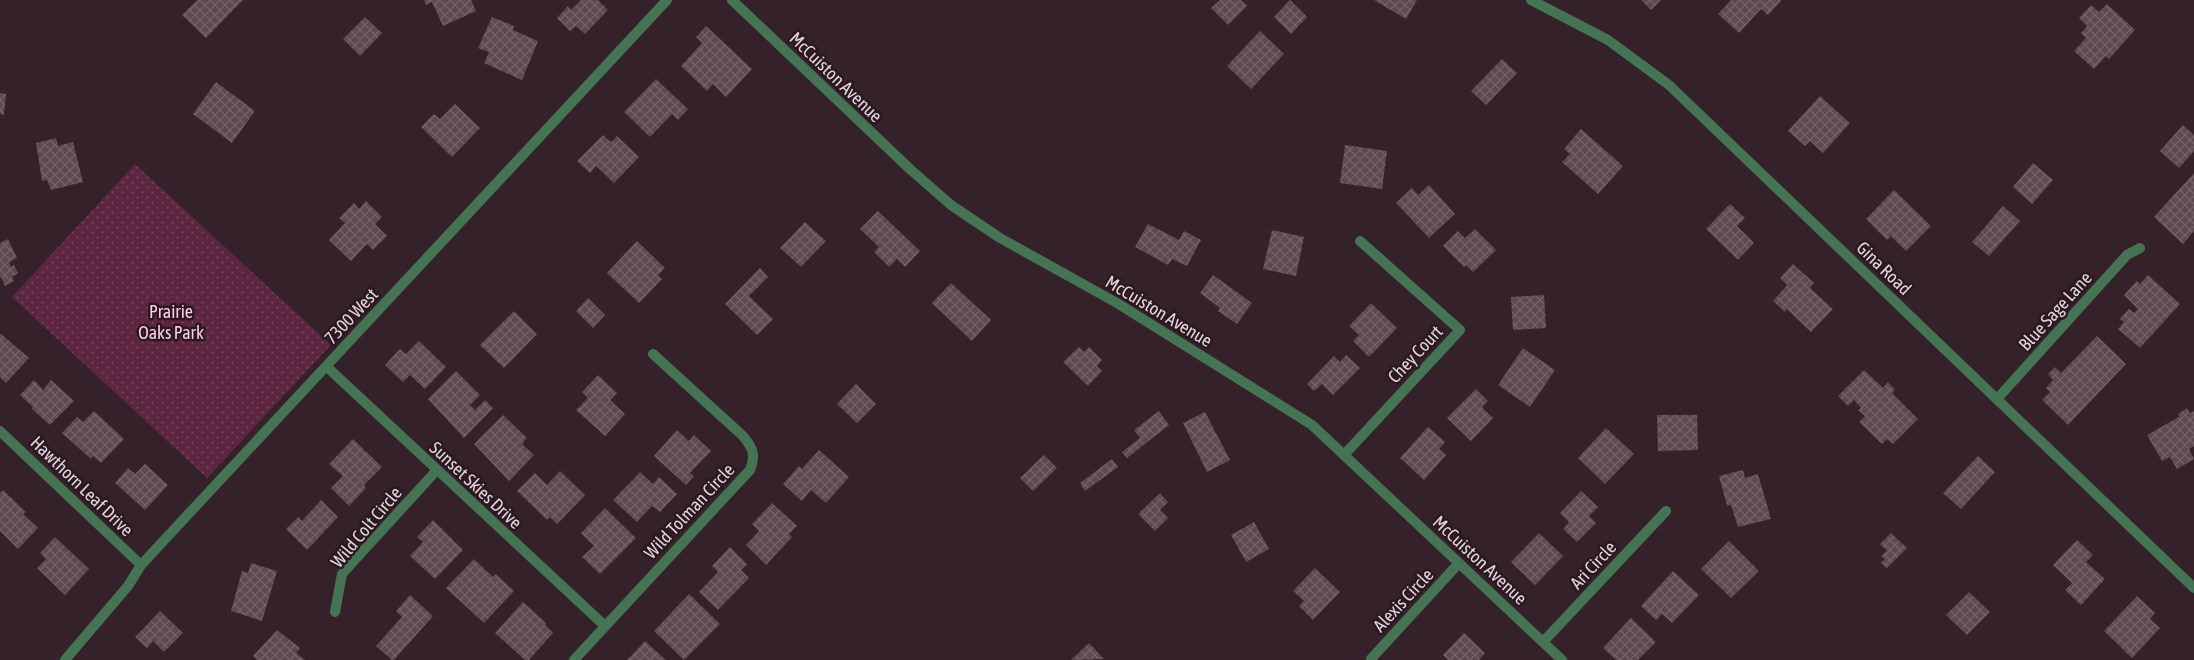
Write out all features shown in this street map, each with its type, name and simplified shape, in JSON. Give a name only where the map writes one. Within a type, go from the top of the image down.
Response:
[{"type":"street","name":"7300 West","points":[[65,660],[128,586],[141,565],[667,0]]},
{"type":"street","name":"McCuiston Avenue","points":[[732,0],[911,170],[951,205],[1000,238],[1117,303],[1312,425],[1562,660]]},
{"type":"street","name":"Gina Road","points":[[1531,0],[1608,40],[1669,85],[2194,588]]},
{"type":"street","name":"Chey Court","points":[[1344,455],[1460,330],[1360,241]]},
{"type":"street","name":"Blue Sage Lane","points":[[1997,399],[2127,255],[2140,248]]},
{"type":"street","name":"Wild Tolman Circle","points":[[605,626],[750,470],[754,461],[754,452],[743,436],[653,354]]},
{"type":"street","name":"Sunset Skies Drive","points":[[327,367],[436,471],[605,626]]},
{"type":"street","name":"Hawthorn Leaf Drive","points":[[0,431],[141,565]]},
{"type":"street","name":"Wild Colt Circle","points":[[335,612],[342,574],[436,471]]},
{"type":"street","name":"Ari Circle","points":[[1543,642],[1666,512]]},
{"type":"street","name":"Alexis Circle","points":[[1371,659],[1459,563]]},
{"type":"street","points":[[574,660],[605,626]]},
{"type":"green space","name":"Prairie Oaks Park","points":[[135,164],[331,345],[207,478],[12,297]]},
{"type":"building","points":[[197,0],[243,0],[206,38],[182,15]]},
{"type":"building","points":[[424,0],[471,0],[476,11],[443,26],[432,2],[426,5]]},
{"type":"building","points":[[581,0],[598,0],[608,10],[585,34],[576,26],[570,31],[557,18],[568,6],[571,10]]},
{"type":"building","points":[[1220,0],[1241,0],[1247,6],[1228,25],[1211,8]]},
{"type":"building","points":[[1290,0],[1307,17],[1291,34],[1274,17]]},
{"type":"building","points":[[1374,0],[1417,0],[1406,19]]},
{"type":"building","points":[[1641,0],[1661,0],[1651,10]]},
{"type":"building","points":[[1731,0],[1781,1],[1768,15],[1761,9],[1739,33],[1718,14]]},
{"type":"building","points":[[2107,4],[2135,30],[2109,59],[2106,56],[2094,69],[2074,51],[2086,38],[2081,33],[2087,26],[2079,18],[2091,5],[2099,12]]},
{"type":"building","points":[[365,17],[382,33],[360,56],[343,39]]},
{"type":"building","points":[[492,17],[514,26],[513,30],[538,41],[522,80],[484,63],[489,52],[478,48]]},
{"type":"building","points":[[706,26],[752,69],[726,97],[713,84],[707,91],[681,66],[702,43],[696,37]]},
{"type":"building","points":[[1260,31],[1284,54],[1251,89],[1227,66]]},
{"type":"building","points":[[1502,59],[1517,73],[1486,105],[1471,91]]},
{"type":"building","points":[[656,79],[688,109],[678,120],[672,114],[650,137],[624,112]]},
{"type":"building","points":[[216,82],[255,111],[232,143],[193,114]]},
{"type":"building","points":[[0,93],[6,94],[4,115],[0,114]]},
{"type":"building","points":[[1820,96],[1850,123],[1823,153],[1810,141],[1805,146],[1788,131]]},
{"type":"building","points":[[455,104],[480,128],[452,157],[421,127],[434,114],[440,119]]},
{"type":"building","points":[[2183,125],[2194,135],[2194,151],[2179,168],[2160,151]]},
{"type":"building","points":[[1581,129],[1623,166],[1598,194],[1562,162],[1570,154],[1564,149]]},
{"type":"building","points":[[603,135],[611,142],[617,136],[639,157],[614,183],[596,166],[590,173],[577,161]]},
{"type":"building","points":[[56,138],[58,146],[73,142],[83,182],[51,190],[47,180],[42,181],[36,143]]},
{"type":"building","points":[[1345,145],[1387,151],[1382,189],[1340,183]]},
{"type":"building","points":[[2033,163],[2053,180],[2032,204],[2013,187]]},
{"type":"building","points":[[2194,173],[2194,231],[2183,244],[2154,217]]},
{"type":"building","points":[[1429,185],[1455,214],[1429,238],[1396,203],[1412,188],[1418,195]]},
{"type":"building","points":[[1894,190],[1931,226],[1906,251],[1891,236],[1887,240],[1866,219]]},
{"type":"building","points":[[366,201],[382,217],[375,224],[387,236],[373,250],[367,244],[351,261],[329,240],[345,223],[339,218],[354,203],[359,209]]},
{"type":"building","points":[[1730,204],[1745,218],[1737,226],[1754,243],[1738,260],[1706,229]]},
{"type":"building","points":[[2003,206],[2020,221],[1989,256],[1972,242]]},
{"type":"building","points":[[878,211],[920,251],[905,267],[897,259],[889,267],[874,252],[879,247],[860,229]]},
{"type":"building","points":[[805,222],[826,241],[801,267],[780,248]]},
{"type":"building","points":[[1148,224],[1179,240],[1184,231],[1201,240],[1187,266],[1172,259],[1168,265],[1135,247]]},
{"type":"building","points":[[1475,229],[1496,250],[1473,272],[1466,265],[1464,267],[1443,246],[1458,231],[1465,238]]},
{"type":"building","points":[[1272,230],[1304,237],[1296,276],[1263,269]]},
{"type":"building","points":[[8,239],[17,258],[9,262],[11,267],[14,265],[18,273],[12,277],[14,281],[5,286],[0,278],[0,243]]},
{"type":"building","points":[[637,241],[665,268],[658,275],[662,279],[639,303],[607,273]]},
{"type":"building","points":[[1793,264],[1814,283],[1810,288],[1833,309],[1811,332],[1787,309],[1785,312],[1773,301],[1787,285],[1780,278]]},
{"type":"building","points":[[760,268],[768,277],[749,296],[773,319],[757,335],[725,304]]},
{"type":"building","points":[[1213,275],[1252,303],[1237,324],[1218,311],[1220,308],[1200,293]]},
{"type":"building","points":[[2148,275],[2180,304],[2140,348],[2118,329],[2124,322],[2120,319],[2129,309],[2134,313],[2138,309],[2124,295],[2137,281],[2140,284]]},
{"type":"building","points":[[951,283],[991,320],[972,341],[932,303]]},
{"type":"building","points":[[1544,295],[1546,328],[1513,330],[1511,297]]},
{"type":"building","points":[[588,298],[605,315],[593,328],[576,311]]},
{"type":"building","points":[[1371,303],[1397,328],[1369,357],[1353,341],[1359,335],[1349,326]]},
{"type":"building","points":[[514,311],[537,334],[504,368],[480,345]]},
{"type":"building","points":[[0,333],[29,358],[6,383],[0,377]]},
{"type":"building","points":[[2097,336],[2126,364],[2068,425],[2042,400],[2050,392],[2046,388],[2053,380],[2048,374],[2055,367],[2061,373]]},
{"type":"building","points":[[419,341],[446,367],[425,389],[410,375],[403,382],[385,365],[400,349],[406,354]]},
{"type":"building","points":[[1079,347],[1084,352],[1089,347],[1102,360],[1097,366],[1102,371],[1088,386],[1063,362]]},
{"type":"building","points":[[1523,348],[1555,370],[1530,407],[1498,385]]},
{"type":"building","points":[[1346,355],[1360,368],[1333,395],[1322,384],[1314,391],[1307,384],[1334,356],[1340,362]]},
{"type":"building","points":[[1864,370],[1883,388],[1888,382],[1895,390],[1892,393],[1918,419],[1893,444],[1887,439],[1882,444],[1859,422],[1865,416],[1858,410],[1861,408],[1854,400],[1848,406],[1838,396]]},
{"type":"building","points":[[456,371],[480,395],[470,405],[475,410],[485,400],[493,408],[464,438],[428,399]]},
{"type":"building","points":[[598,375],[617,393],[610,400],[625,414],[605,436],[576,410],[588,398],[582,392]]},
{"type":"building","points":[[34,380],[43,390],[51,380],[74,401],[50,425],[20,395]]},
{"type":"building","points":[[856,384],[876,404],[857,423],[837,404]]},
{"type":"building","points":[[1476,389],[1488,401],[1482,407],[1493,418],[1471,441],[1447,418]]},
{"type":"building","points":[[2187,408],[2190,413],[2194,411],[2194,446],[2189,449],[2194,459],[2177,469],[2170,457],[2162,461],[2147,435],[2179,417],[2178,414]]},
{"type":"building","points":[[94,411],[124,439],[101,463],[93,456],[91,459],[62,433],[77,417],[83,422]]},
{"type":"building","points":[[1159,411],[1169,425],[1127,458],[1122,452],[1140,438],[1134,430]]},
{"type":"building","points":[[1205,412],[1230,460],[1207,472],[1183,423]]},
{"type":"building","points":[[503,415],[527,438],[522,444],[534,455],[509,481],[474,444]]},
{"type":"building","points":[[1657,415],[1697,415],[1698,450],[1658,451]]},
{"type":"building","points":[[1428,427],[1445,442],[1439,449],[1446,455],[1424,480],[1400,458]]},
{"type":"building","points":[[1606,428],[1634,454],[1605,484],[1578,458]]},
{"type":"building","points":[[677,430],[689,441],[694,435],[711,451],[690,473],[694,476],[686,485],[654,456]]},
{"type":"building","points":[[353,439],[382,467],[364,485],[366,488],[349,506],[331,488],[343,476],[329,464]]},
{"type":"building","points":[[819,450],[849,477],[826,503],[811,490],[802,501],[783,484],[799,466],[802,469]]},
{"type":"building","points":[[1044,455],[1057,468],[1033,491],[1020,478]]},
{"type":"building","points":[[1978,456],[1995,472],[1961,509],[1943,493]]},
{"type":"building","points":[[1112,459],[1118,467],[1085,491],[1080,483]]},
{"type":"building","points":[[145,464],[168,485],[145,510],[115,483],[128,468],[135,474]]},
{"type":"building","points":[[1743,470],[1745,478],[1758,474],[1771,519],[1738,527],[1731,505],[1727,506],[1719,476]]},
{"type":"building","points":[[560,471],[585,495],[557,524],[550,517],[547,520],[517,491],[535,473],[547,485]]},
{"type":"building","points":[[640,472],[653,484],[659,477],[677,494],[660,512],[652,506],[637,522],[613,500]]},
{"type":"building","points":[[3,490],[26,512],[23,514],[38,528],[18,549],[0,531],[0,493]]},
{"type":"building","points":[[1581,491],[1598,507],[1589,516],[1596,523],[1577,542],[1563,529],[1569,522],[1560,513]]},
{"type":"building","points":[[1160,493],[1168,502],[1160,510],[1168,518],[1155,531],[1138,514]]},
{"type":"building","points":[[321,500],[338,517],[307,550],[286,529],[298,517],[302,521]]},
{"type":"building","points":[[772,503],[797,526],[789,534],[792,537],[766,565],[746,545],[759,531],[752,524]]},
{"type":"building","points":[[605,508],[636,538],[600,574],[582,557],[594,546],[581,533]]},
{"type":"building","points":[[433,520],[463,550],[435,579],[410,556],[423,542],[417,537]]},
{"type":"building","points":[[1254,522],[1269,549],[1246,562],[1231,535]]},
{"type":"building","points":[[1539,533],[1563,556],[1535,585],[1511,562]]},
{"type":"building","points":[[1891,533],[1907,548],[1887,568],[1881,563],[1885,559],[1881,556],[1887,551],[1880,544]]},
{"type":"building","points":[[55,537],[89,569],[65,595],[37,568],[46,559],[40,553]]},
{"type":"building","points":[[2077,540],[2093,555],[2086,562],[2105,579],[2081,605],[2065,590],[2072,583],[2053,565]]},
{"type":"building","points":[[1729,541],[1759,571],[1731,598],[1701,569]]},
{"type":"building","points":[[730,547],[747,564],[741,570],[749,578],[718,610],[699,592],[718,572],[712,566]]},
{"type":"building","points":[[474,559],[493,577],[496,574],[514,591],[484,623],[446,588]]},
{"type":"building","points":[[251,563],[277,571],[262,621],[231,611],[242,571],[248,573]]},
{"type":"building","points":[[1315,568],[1340,592],[1313,620],[1299,606],[1304,601],[1293,591]]},
{"type":"building","points":[[1673,571],[1699,595],[1672,623],[1662,614],[1656,620],[1641,606]]},
{"type":"building","points":[[1969,592],[1990,612],[1967,635],[1946,615]]},
{"type":"building","points":[[689,594],[720,624],[684,660],[654,631]]},
{"type":"building","points":[[410,595],[433,616],[392,660],[376,646],[402,617],[396,611]]},
{"type":"building","points":[[2137,596],[2155,613],[2150,619],[2160,628],[2132,658],[2104,631]]},
{"type":"building","points":[[523,602],[546,623],[545,625],[553,633],[529,660],[525,660],[495,633]]},
{"type":"building","points":[[160,611],[183,633],[164,652],[153,641],[147,648],[135,637]]},
{"type":"building","points":[[1631,618],[1656,642],[1638,660],[1616,660],[1603,648]]},
{"type":"building","points":[[277,630],[300,648],[296,653],[305,660],[257,660],[253,656]]},
{"type":"building","points":[[1464,633],[1485,653],[1479,660],[1448,660],[1443,655]]},
{"type":"building","points":[[645,641],[666,660],[627,660]]},
{"type":"building","points":[[1089,643],[1104,659],[1071,660]]}]
